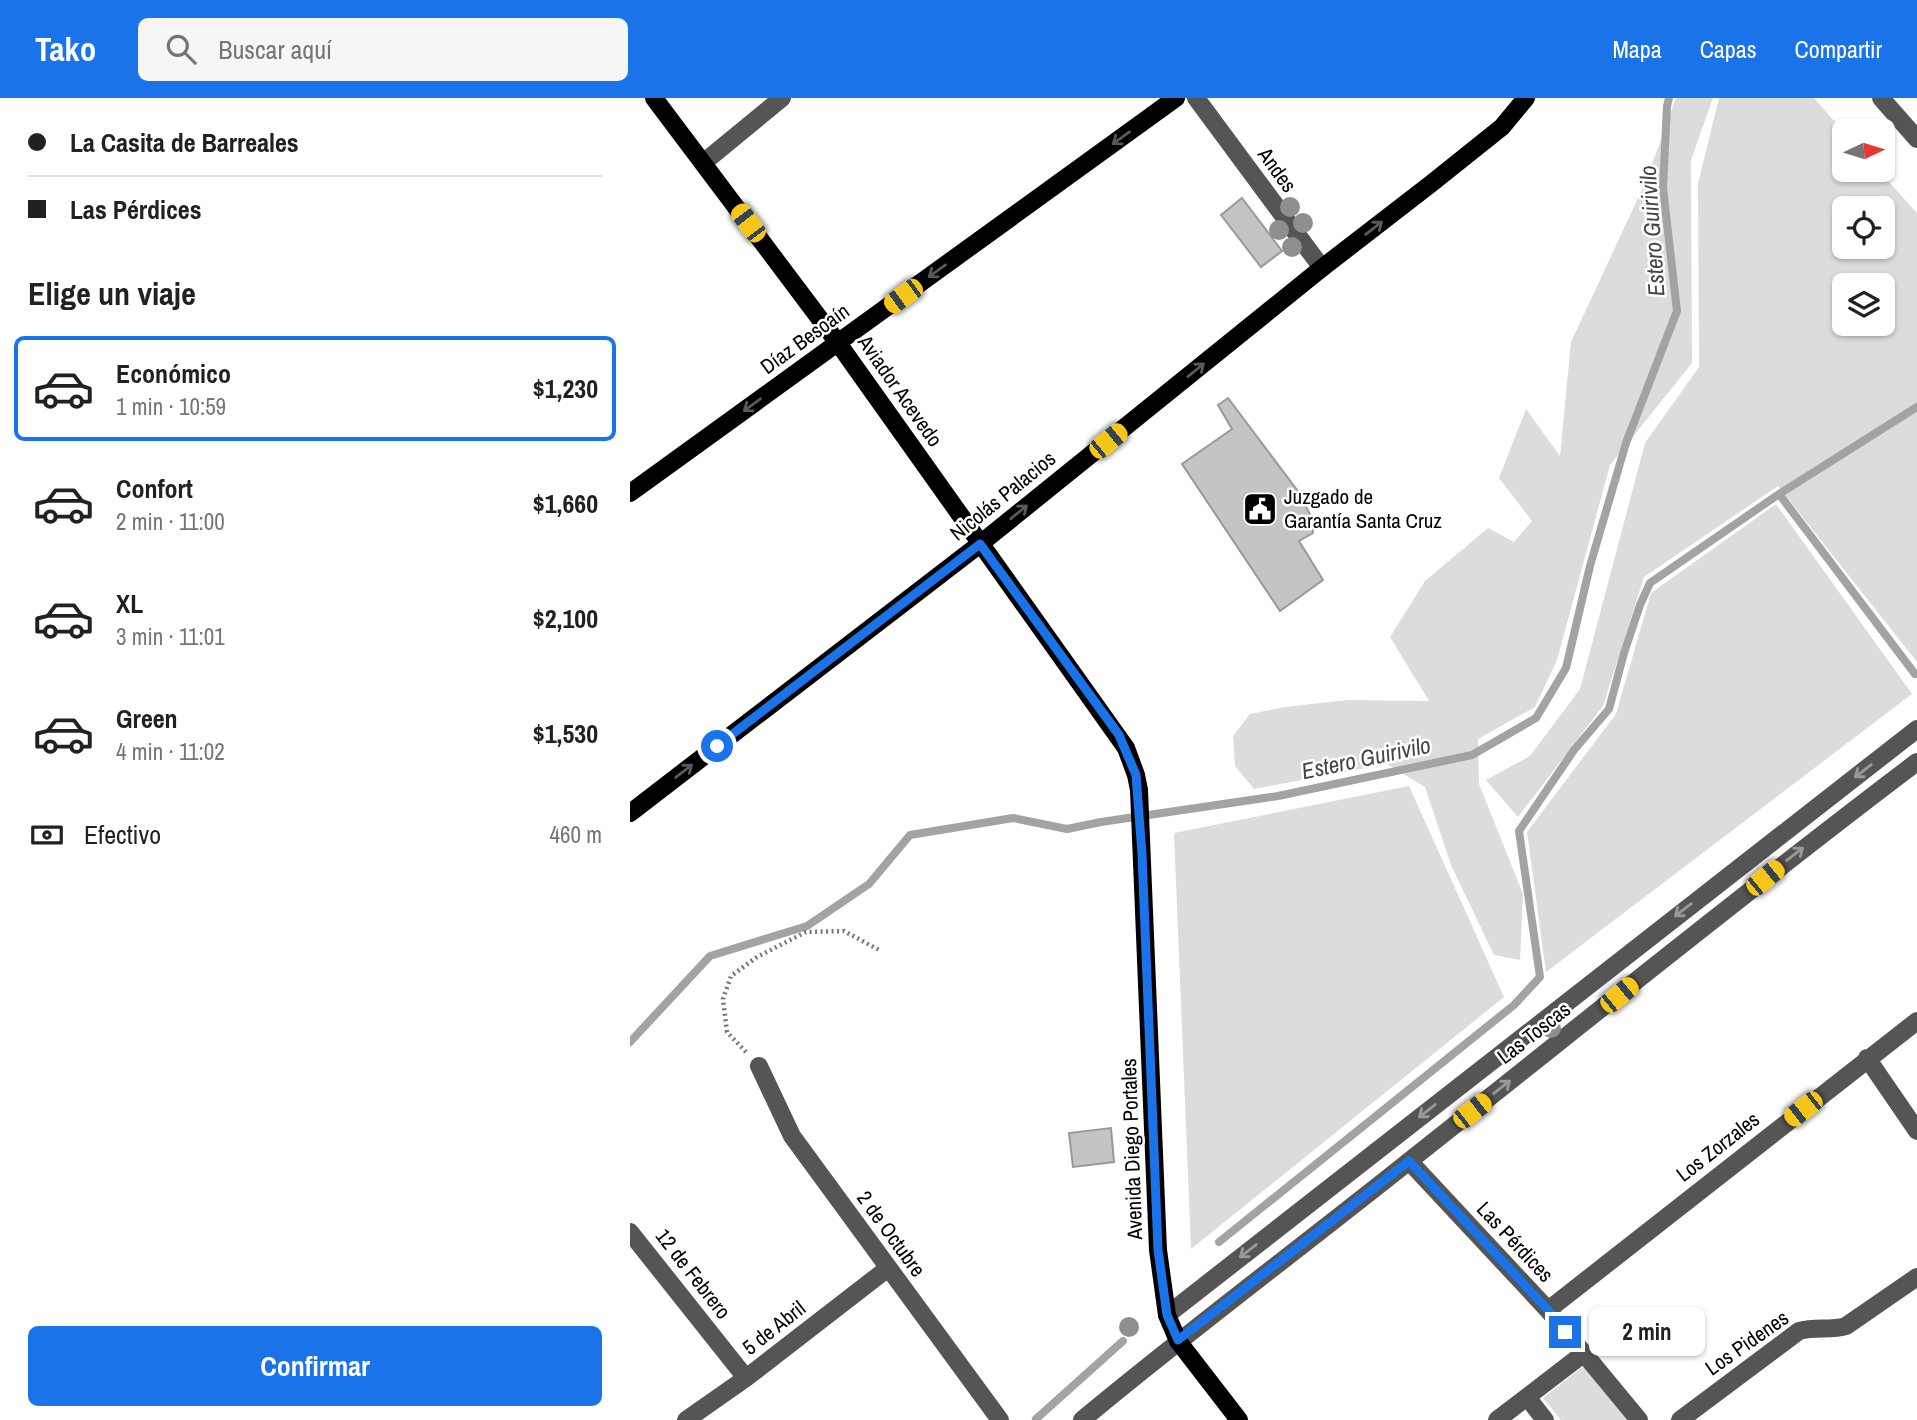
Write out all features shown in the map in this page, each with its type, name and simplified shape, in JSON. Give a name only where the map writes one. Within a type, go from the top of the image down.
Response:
[{"type":"main road","name":"Aviador Acevedo","points":[[654,98],[838,343],[980,544]]},
{"type":"main road","name":"Díaz Besoaín","points":[[630,493],[1176,98]]},
{"type":"main road","name":"Nicolás Palacios","points":[[630,813],[980,544],[1322,268],[1502,127],[1526,98]]},
{"type":"main road","name":"Avenida Diego Portales","points":[[980,544],[1119,735],[1131,761],[1139,790],[1158,1250],[1167,1315],[1178,1340],[1239,1420]]},
{"type":"street","points":[[703,163],[782,98]]},
{"type":"street","name":"Andes","points":[[1196,98],[1322,268]]},
{"type":"street","points":[[1881,98],[1917,139]]},
{"type":"street","name":"Las Toscas","points":[[1167,1315],[1917,729]]},
{"type":"street","name":"Las Toscas","points":[[1082,1420],[1178,1340],[1409,1161],[1807,845],[1917,762]]},
{"type":"street","name":"Los Zorzales","points":[[1548,1310],[1917,1021]]},
{"type":"street","points":[[1867,1058],[1917,1131]]},
{"type":"street","name":"2 de Octubre","points":[[759,1066],[792,1136],[999,1420]]},
{"type":"street","name":"Las Pérdices","points":[[1409,1161],[1548,1310],[1639,1420]]},
{"type":"street","name":"12 de Febrero","points":[[630,1232],[746,1378]]},
{"type":"street","name":"5 de Abril","points":[[686,1420],[746,1378],[887,1269]]},
{"type":"street","name":"Los Pidenes","points":[[1680,1420],[1799,1331],[1810,1328],[1838,1329],[1846,1326],[1917,1277]]},
{"type":"street","points":[[1497,1420],[1583,1354]]},
{"type":"street","points":[[1527,1397],[1545,1420]]},
{"type":"path","points":[[759,1066],[727,1032],[723,999],[732,976],[757,957],[806,932],[844,931],[881,951]]},
{"type":"shaded area","points":[[1676,98],[1713,98],[1691,160],[1692,363],[1610,465],[1557,660],[1535,707],[1478,739],[1479,784],[1523,894],[1520,960],[1494,955],[1451,865],[1425,787],[1387,764],[1254,789],[1235,766],[1233,736],[1250,714],[1285,707],[1348,700],[1429,701],[1390,637],[1425,581],[1488,528],[1514,542],[1532,521],[1499,478],[1526,409],[1560,456],[1571,342],[1645,183]]},
{"type":"shaded area","points":[[1719,98],[1814,98],[1833,119],[1832,182],[1889,182],[1917,213],[1917,662],[1778,486],[1644,577],[1603,706],[1518,817],[1486,780],[1530,756],[1580,689],[1645,443],[1699,367],[1698,183]]},
{"type":"shaded area","points":[[1776,504],[1912,694],[1546,972],[1527,832],[1616,714],[1651,593]]},
{"type":"shaded area","points":[[1409,786],[1504,997],[1191,1249],[1174,833]]},
{"type":"shaded area","points":[[1585,1365],[1628,1420],[1561,1420],[1543,1398]]},
{"type":"building","points":[[1242,198],[1282,251],[1261,267],[1221,215]]},
{"type":"building","name":"Juzgado de Garantía Santa Cruz","points":[[1228,398],[1297,490],[1311,516],[1313,533],[1299,541],[1323,580],[1280,611],[1182,464],[1232,429],[1218,405]]},
{"type":"building","points":[[1111,1128],[1114,1162],[1073,1167],[1069,1133]]},
{"type":"waterway","name":"Estero Guirivilo","points":[[630,1042],[710,956],[807,926],[869,884],[910,835],[1013,818],[1067,829],[1278,796],[1472,755],[1536,718],[1566,668],[1590,566],[1626,443],[1677,311],[1663,188],[1669,98]]},
{"type":"waterway","points":[[1219,1242],[1514,1005],[1540,977],[1519,831],[1574,750],[1609,709],[1624,653],[1650,583],[1779,494],[1917,407]]},
{"type":"waterway","points":[[1779,494],[1915,674]]},
{"type":"waterway","points":[[1036,1419],[1123,1341]]},
{"type":"place","name":"Juzgado de Garantía Santa Cruz","points":[[1260,509]]},
{"type":"route","points":[[717,746],[980,544],[1119,735],[1136,775],[1142,854],[1158,1250],[1167,1315],[1178,1340],[1409,1161],[1548,1310],[1565,1332]]}]
